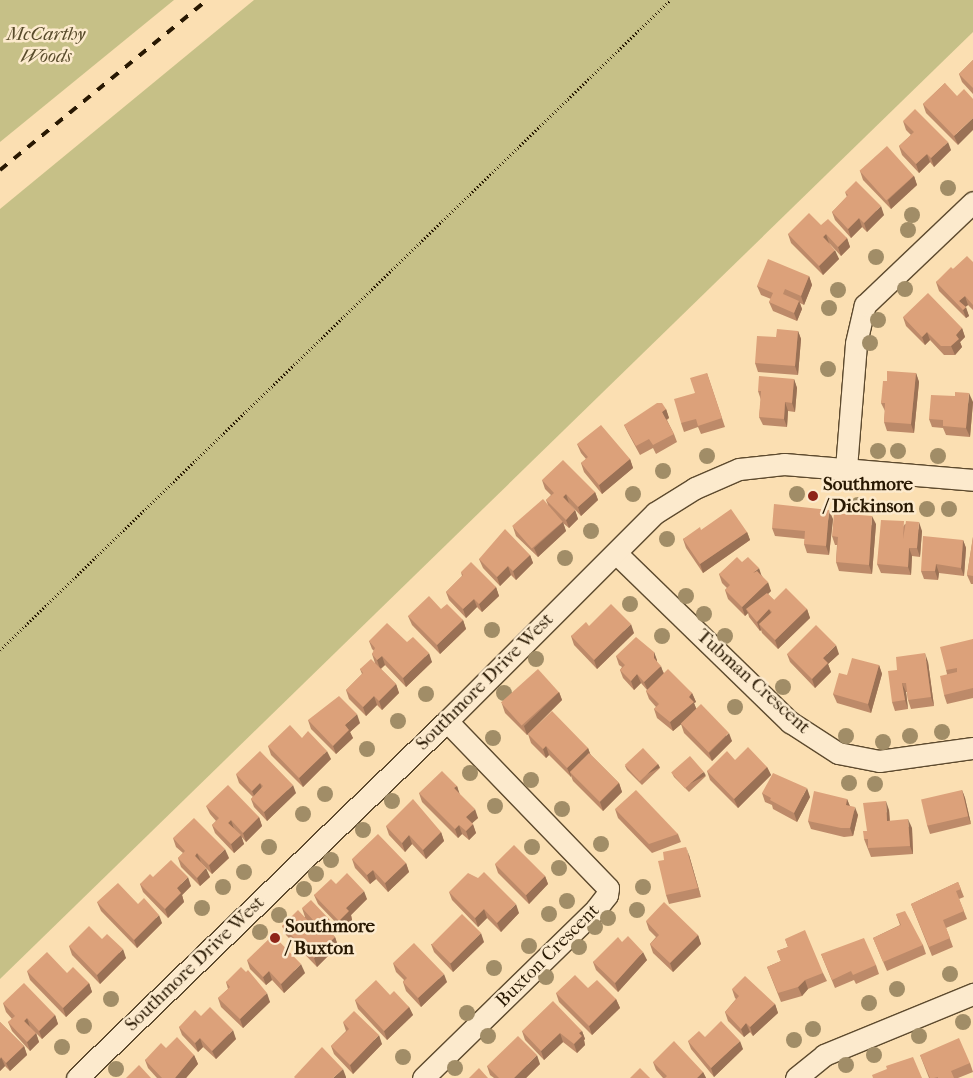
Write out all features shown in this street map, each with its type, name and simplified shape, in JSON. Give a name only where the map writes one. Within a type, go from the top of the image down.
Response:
[{"type":"street","points":[[846,468],[856,343],[865,305],[973,202]]},
{"type":"street","name":"Southmore Drive West","points":[[77,1078],[447,721],[656,513],[695,488],[739,469],[784,464],[973,480]]},
{"type":"street","name":"Tubman Crescent","points":[[616,553],[790,722],[838,753],[879,762],[973,748]]},
{"type":"street","name":"Buxton Crescent","points":[[423,1078],[596,909],[607,895],[608,888],[447,721]]},
{"type":"street","points":[[796,1078],[824,1055],[973,994]]},
{"type":"path","points":[[0,650],[670,0]]},
{"type":"green space","name":"McCarthy Woods","points":[[0,0],[174,0],[0,142]]},
{"type":"green space","points":[[254,0],[973,0],[973,32],[0,979],[0,209]]},
{"type":"building","points":[[973,60],[973,88],[959,74]]},
{"type":"building","points":[[945,83],[957,96],[964,89],[973,99],[973,118],[954,136],[923,104]]},
{"type":"building","points":[[915,109],[948,142],[931,158],[927,154],[916,164],[899,146],[914,132],[903,121]]},
{"type":"building","points":[[887,146],[914,176],[886,200],[860,171]]},
{"type":"building","points":[[856,181],[881,206],[864,223],[859,218],[848,229],[832,212],[848,195],[845,192]]},
{"type":"building","points":[[809,213],[821,225],[828,219],[847,238],[838,247],[826,234],[823,237],[835,250],[819,266],[788,234]]},
{"type":"building","points":[[967,256],[973,262],[973,305],[965,296],[959,301],[966,307],[963,310],[936,282],[951,267],[953,269]]},
{"type":"building","points":[[768,259],[809,276],[801,296],[785,289],[783,294],[799,301],[794,313],[769,302],[773,293],[757,286]]},
{"type":"building","points":[[928,293],[962,328],[956,335],[959,339],[951,346],[941,346],[927,332],[922,337],[903,317]]},
{"type":"building","points":[[777,329],[798,331],[795,366],[755,363],[757,336],[776,337]]},
{"type":"building","points":[[887,371],[916,373],[911,424],[884,422],[885,403],[881,403],[883,381],[887,381]]},
{"type":"building","points":[[707,373],[722,418],[698,426],[696,419],[681,423],[674,399],[695,393],[690,378]]},
{"type":"building","points":[[759,376],[794,379],[792,403],[785,402],[784,419],[759,417],[761,391],[758,391]]},
{"type":"building","points":[[955,392],[969,393],[966,428],[943,426],[943,420],[929,419],[931,395],[955,396]]},
{"type":"building","points":[[657,403],[662,403],[666,409],[662,412],[674,434],[653,445],[649,439],[636,446],[624,425]]},
{"type":"building","points":[[601,425],[630,459],[599,485],[581,463],[588,457],[577,444]]},
{"type":"building","points":[[563,460],[595,492],[578,507],[566,494],[563,497],[575,510],[566,520],[546,500],[554,493],[542,480]]},
{"type":"building","points":[[543,499],[563,522],[532,549],[512,526]]},
{"type":"building","points":[[774,504],[829,510],[826,546],[804,544],[805,531],[772,528]]},
{"type":"building","points":[[731,509],[747,532],[700,564],[683,539],[700,527],[701,530]]},
{"type":"building","points":[[834,513],[872,516],[869,565],[836,562],[838,537],[832,536]]},
{"type":"building","points":[[881,520],[904,521],[903,539],[906,521],[919,522],[917,548],[909,548],[908,567],[877,564]]},
{"type":"building","points":[[505,529],[530,555],[513,571],[508,566],[497,577],[479,559]]},
{"type":"building","points":[[923,536],[963,540],[961,568],[936,564],[935,571],[921,571]]},
{"type":"building","points":[[973,537],[973,576],[967,575]]},
{"type":"building","points":[[737,557],[742,562],[748,557],[759,568],[753,573],[757,571],[768,582],[742,607],[725,590],[730,585],[719,574]]},
{"type":"building","points":[[471,562],[496,587],[479,604],[474,599],[463,609],[446,592],[463,575],[461,572]]},
{"type":"building","points":[[786,588],[807,609],[775,640],[759,624],[772,612],[769,609],[757,622],[746,609],[767,593],[774,600]]},
{"type":"building","points":[[429,596],[441,609],[447,604],[463,620],[437,645],[408,616]]},
{"type":"building","points":[[611,604],[631,624],[594,660],[571,636],[586,622],[589,626]]},
{"type":"building","points":[[387,623],[407,642],[413,637],[429,653],[403,678],[382,656],[377,660],[372,654],[375,648],[369,641]]},
{"type":"building","points":[[816,625],[836,645],[823,658],[828,663],[812,679],[787,654]]},
{"type":"building","points":[[636,637],[654,652],[654,658],[661,666],[644,682],[637,674],[631,681],[620,670],[625,665],[616,656]]},
{"type":"building","points":[[973,639],[973,688],[944,695],[940,676],[957,672],[957,668],[946,670],[940,647]]},
{"type":"building","points":[[925,653],[931,697],[908,700],[906,683],[902,683],[905,700],[892,702],[888,671],[897,670],[896,657]]},
{"type":"building","points":[[852,658],[879,665],[868,704],[833,694],[839,673],[847,675]]},
{"type":"building","points":[[371,659],[396,684],[379,701],[374,696],[363,707],[346,690],[363,673],[360,669]]},
{"type":"building","points":[[538,669],[559,692],[522,725],[501,702]]},
{"type":"building","points":[[668,669],[692,693],[689,697],[694,702],[670,722],[654,709],[659,704],[646,691]]},
{"type":"building","points":[[339,696],[357,714],[345,725],[349,730],[333,746],[308,720]]},
{"type":"building","points":[[701,704],[729,733],[709,752],[681,723]]},
{"type":"building","points":[[552,711],[588,748],[567,768],[546,746],[543,749],[528,734]]},
{"type":"building","points":[[290,725],[302,738],[308,731],[327,751],[299,778],[268,746]]},
{"type":"building","points":[[748,747],[767,767],[734,799],[707,771],[727,751],[735,760]]},
{"type":"building","points":[[643,748],[658,764],[640,781],[625,765]]},
{"type":"building","points":[[260,751],[293,785],[264,812],[251,799],[263,786],[260,783],[252,791],[236,774]]},
{"type":"building","points":[[589,753],[619,783],[600,802],[570,772]]},
{"type":"building","points":[[690,756],[704,772],[685,788],[671,772]]},
{"type":"building","points":[[442,771],[457,786],[454,788],[475,809],[466,817],[473,824],[466,831],[459,825],[455,829],[419,793]]},
{"type":"building","points":[[773,773],[807,788],[794,813],[770,800],[771,798],[762,793]]},
{"type":"building","points":[[228,785],[259,817],[243,833],[231,820],[228,823],[241,835],[231,844],[212,825],[219,818],[206,806]]},
{"type":"building","points":[[636,790],[678,834],[649,844],[615,809]]},
{"type":"building","points":[[962,790],[968,816],[927,826],[921,799]]},
{"type":"building","points":[[814,791],[847,799],[846,805],[855,807],[850,828],[808,821]]},
{"type":"building","points":[[413,799],[441,832],[423,850],[409,835],[402,843],[386,826]]},
{"type":"building","points":[[886,801],[887,821],[908,819],[910,846],[868,848],[868,839],[864,839],[863,831],[867,831],[863,803]]},
{"type":"building","points":[[194,818],[225,849],[209,865],[197,853],[195,856],[206,868],[197,878],[178,858],[185,851],[173,838]]},
{"type":"building","points":[[378,834],[406,863],[385,883],[373,870],[367,875],[352,859]]},
{"type":"building","points":[[514,845],[545,876],[526,895],[495,864]]},
{"type":"building","points":[[686,847],[698,888],[666,895],[658,861],[664,860],[663,852]]},
{"type":"building","points":[[171,860],[188,877],[177,888],[181,893],[165,909],[140,884],[150,874],[153,877]]},
{"type":"building","points":[[484,872],[516,904],[497,923],[484,909],[475,918],[449,892],[468,873],[478,878]]},
{"type":"building","points":[[347,873],[364,891],[346,908],[349,911],[339,921],[314,895],[331,879],[336,884]]},
{"type":"building","points":[[958,882],[961,889],[956,891],[964,911],[943,920],[950,938],[929,947],[911,904]]},
{"type":"building","points":[[118,883],[138,904],[144,898],[159,915],[134,940],[97,902]]},
{"type":"building","points":[[311,900],[329,919],[323,925],[335,937],[314,958],[282,926],[298,910],[311,924],[314,921],[302,908]]},
{"type":"building","points":[[664,902],[698,935],[670,963],[650,944],[659,935],[646,921]]},
{"type":"building","points":[[905,911],[923,945],[883,962],[873,938],[901,925],[896,914]]},
{"type":"building","points":[[462,914],[481,933],[451,963],[432,944]]},
{"type":"building","points":[[89,926],[102,939],[107,934],[123,949],[97,975],[69,946]]},
{"type":"building","points":[[805,930],[823,973],[805,980],[798,987],[778,993],[767,967],[781,961],[777,951],[788,947],[785,939]]},
{"type":"building","points":[[273,935],[301,964],[281,984],[269,971],[263,977],[247,960]]},
{"type":"building","points":[[628,936],[643,952],[615,983],[593,962],[618,937],[622,942]]},
{"type":"building","points":[[864,938],[876,965],[853,975],[851,971],[832,980],[821,954]]},
{"type":"building","points":[[414,943],[444,974],[418,998],[403,982],[407,978],[393,963]]},
{"type":"building","points":[[47,952],[67,973],[73,967],[89,983],[63,1008],[27,971]]},
{"type":"building","points":[[241,967],[246,972],[248,970],[267,993],[240,1019],[218,998],[230,987],[226,982]]},
{"type":"building","points":[[575,975],[588,988],[597,980],[616,999],[589,1026],[556,993]]},
{"type":"building","points":[[745,976],[775,1004],[750,1027],[746,1023],[741,1029],[725,1012],[739,996],[732,989]]},
{"type":"building","points":[[376,980],[390,995],[394,991],[409,1007],[384,1031],[355,1000]]},
{"type":"building","points":[[24,983],[55,1015],[39,1031],[27,1018],[24,1021],[36,1033],[27,1042],[8,1022],[15,1016],[3,1003]]},
{"type":"building","points":[[553,1001],[582,1031],[579,1033],[582,1036],[574,1044],[560,1033],[541,1051],[522,1031]]},
{"type":"building","points":[[210,1007],[233,1030],[212,1051],[200,1038],[195,1043],[179,1027],[195,1010],[201,1016]]},
{"type":"building","points":[[354,1011],[379,1035],[350,1065],[331,1046],[349,1029],[343,1022]]},
{"type":"building","points":[[721,1021],[740,1041],[711,1068],[688,1041],[699,1031],[705,1037]]},
{"type":"building","points":[[0,1022],[24,1046],[6,1063],[1,1057],[0,1059]]},
{"type":"building","points":[[518,1036],[537,1055],[514,1078],[499,1078],[487,1066]]},
{"type":"building","points":[[177,1037],[194,1055],[175,1078],[162,1078],[145,1060],[161,1043],[166,1048]]},
{"type":"building","points":[[959,1038],[970,1063],[951,1071],[954,1078],[930,1078],[920,1055]]},
{"type":"building","points":[[674,1041],[703,1072],[697,1078],[665,1078],[667,1076],[653,1062]]},
{"type":"building","points":[[322,1047],[343,1069],[333,1078],[295,1078],[294,1077]]},
{"type":"building","points":[[913,1057],[922,1078],[873,1078],[872,1075],[887,1069],[886,1066]]},
{"type":"building","points":[[139,1065],[151,1078],[126,1078]]},
{"type":"building","points":[[479,1068],[488,1078],[469,1078]]},
{"type":"building","points":[[640,1068],[650,1078],[630,1078]]},
{"type":"railway","points":[[0,170],[207,0]]},
{"type":"place","name":"Southmore / Dickinson","points":[[813,496]]},
{"type":"place","name":"Southmore / Buxton","points":[[275,938]]}]
